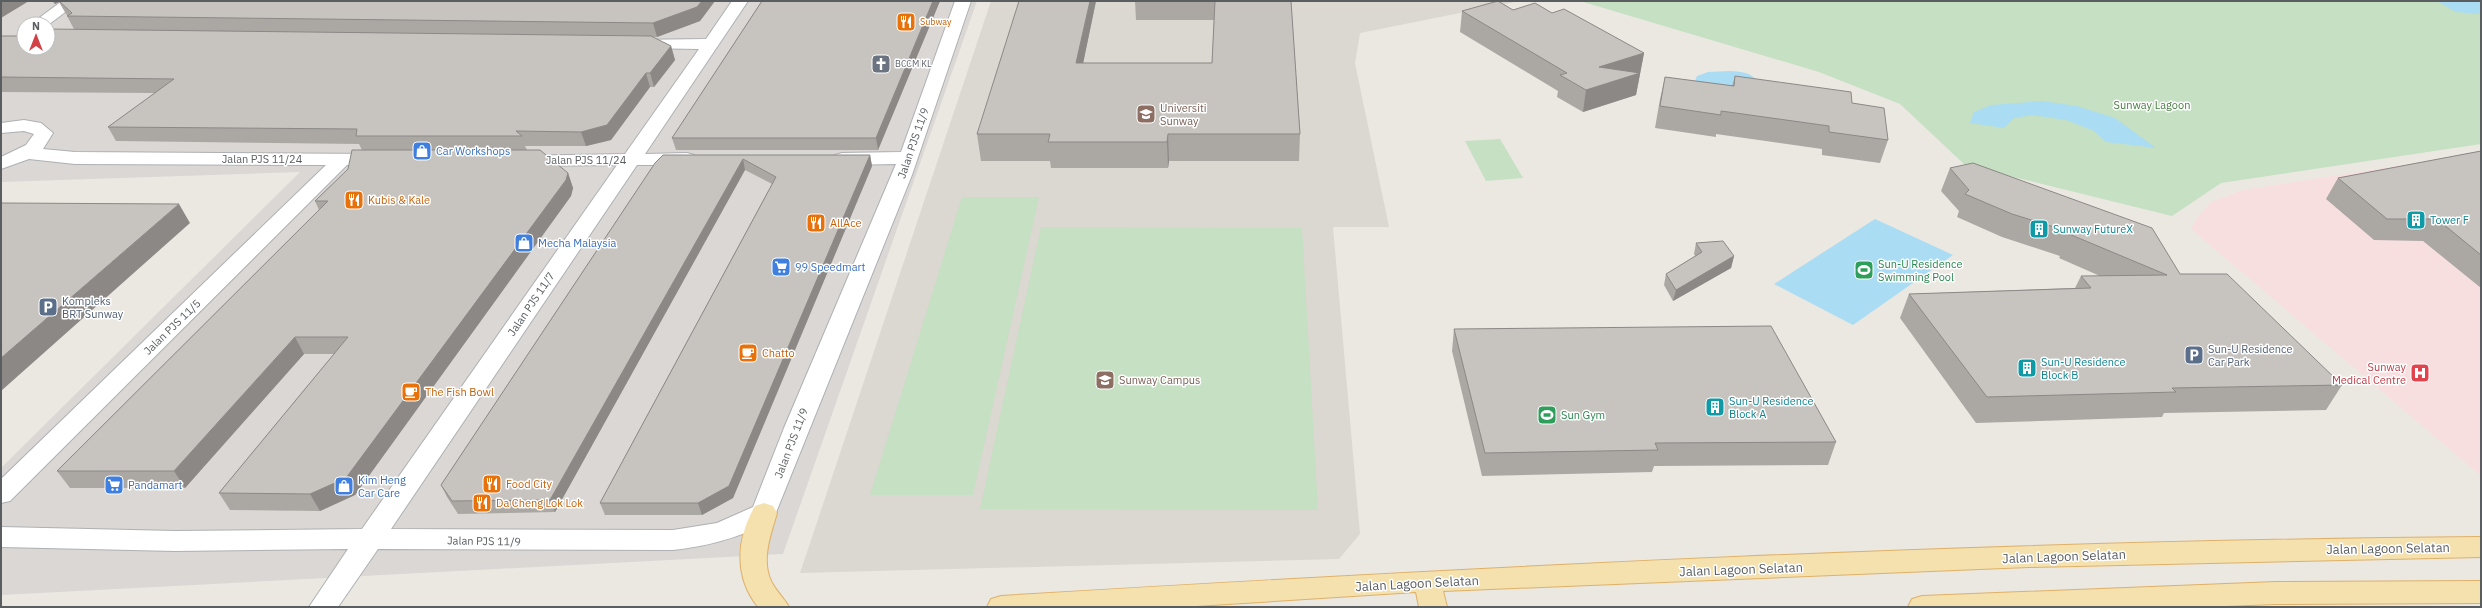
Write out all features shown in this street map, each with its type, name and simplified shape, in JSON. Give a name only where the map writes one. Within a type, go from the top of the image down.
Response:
[{"type":"main road","points":[[764,513],[752,554],[755,579],[775,607]]},
{"type":"main road","name":"Jalan Lagoon Selatan","points":[[1001,607],[1430,594],[2029,557],[2361,548],[2481,547]]},
{"type":"main road","points":[[1922,607],[2276,593],[2481,592]]},
{"type":"street","points":[[50,16],[72,1]]},
{"type":"street","name":"Jalan PJS 11/7","points":[[323,607],[629,160],[740,1]]},
{"type":"street","name":"Jalan PJS 11/9","points":[[370,539],[571,542],[675,541],[711,535],[739,528],[764,513],[799,421],[908,158],[963,1]]},
{"type":"street","points":[[624,43],[710,44]]},
{"type":"street","points":[[1,128],[30,126],[40,128],[44,133],[40,143],[25,153],[1,162]]},
{"type":"street","name":"Jalan PJS 11/24","points":[[25,153],[76,158],[394,160]]},
{"type":"street","points":[[822,159],[908,158]]},
{"type":"street","name":"Jalan PJS 11/5","points":[[1,494],[344,159]]},
{"type":"street","name":"Jalan PJS 11/24","points":[[507,160],[706,159]]},
{"type":"street","points":[[1,537],[175,541],[370,539]]},
{"type":"shaded area","points":[[1,1],[977,1],[783,554],[1,595],[1,468],[300,172],[1,182]]},
{"type":"shaded area","name":"Sunway Campus","points":[[991,1],[1520,1],[1360,33],[1355,63],[1389,227],[1333,227],[1360,534],[1339,559],[800,573]]},
{"type":"shaded area","name":"Sunway Medical Centre","points":[[2481,153],[2481,476],[2191,229],[2199,215],[2211,202],[2243,190]]},
{"type":"green space","name":"Sunway Lagoon","points":[[1580,1],[2481,1],[2481,144],[2221,183],[2172,216],[1965,165],[1900,104],[1819,72]]},
{"type":"green space","points":[[1500,139],[1523,178],[1486,181],[1465,141]]},
{"type":"green space","points":[[962,197],[1039,197],[973,495],[870,495]]},
{"type":"green space","points":[[1041,227],[1302,228],[1318,510],[980,509]]},
{"type":"water","points":[[2437,1],[2481,1],[2481,14],[2456,12]]},
{"type":"water","points":[[1729,71],[1748,74],[1755,78],[1761,87],[1753,92],[1694,83],[1697,76],[1708,72]]},
{"type":"water","points":[[2042,101],[2077,106],[2115,118],[2156,148],[2106,142],[2094,131],[2066,120],[2032,115],[2014,118],[2004,128],[1970,123],[1974,112],[1991,105]]},
{"type":"water","name":"Sun-U Residence Swimming Pool","points":[[1875,219],[1953,255],[1853,325],[1774,284]]},
{"type":"building","points":[[59,1],[702,1],[697,7],[653,23],[67,16],[72,13]]},
{"type":"building","points":[[762,1],[933,1],[876,138],[672,138]]},
{"type":"building","name":"Universiti Sunway","points":[[1019,1],[1090,1],[1076,63],[1212,63],[1215,1],[1291,1],[1300,134],[1168,134],[1167,142],[1048,142],[1050,134],[977,134]]},
{"type":"building","points":[[1498,1],[1513,10],[1535,3],[1552,13],[1564,9],[1644,53],[1599,67],[1640,73],[1586,90],[1560,75],[1567,73],[1462,11]]},
{"type":"building","points":[[56,29],[651,36],[671,46],[650,73],[646,73],[607,125],[581,132],[516,131],[522,136],[356,136],[357,129],[108,127],[174,79],[1,77],[1,36],[16,36],[16,56],[56,56]]},
{"type":"building","points":[[1735,76],[1851,92],[1852,103],[1884,108],[1888,140],[1829,132],[1829,126],[1721,111],[1721,115],[1660,106],[1665,77],[1734,86]]},
{"type":"building","points":[[352,150],[540,150],[568,173],[566,180],[346,478],[310,494],[219,493],[348,337],[295,337],[174,471],[57,471],[328,201],[315,201],[348,169]]},
{"type":"building","name":"Tower F","points":[[2481,151],[2481,255],[2437,219],[2387,219],[2338,178]]},
{"type":"building","points":[[663,155],[870,155],[729,486],[698,503],[600,503],[776,177],[743,159],[550,500],[452,501],[441,485],[655,163]]},
{"type":"building","points":[[1973,163],[2152,228],[2180,274],[2227,274],[2342,385],[2172,388],[2176,392],[1987,397],[1909,294],[2091,288],[2081,276],[2167,275],[2069,234],[2070,232],[2012,214],[1965,194],[1969,190],[1950,168]]},
{"type":"building","name":"Kompleks BRT Sunway","points":[[1,203],[179,204],[1,358]]},
{"type":"building","points":[[1723,241],[1734,256],[1676,290],[1666,274],[1702,252],[1696,243]]},
{"type":"building","points":[[1771,326],[1836,442],[1655,443],[1658,450],[1485,453],[1454,329]]},
{"type":"place","name":"Subway","points":[[906,22]]},
{"type":"place","name":"BCCM KL","points":[[881,64]]},
{"type":"place","name":"Universiti Sunway","points":[[1146,114]]},
{"type":"place","name":"Car Workshops","points":[[422,151]]},
{"type":"place","name":"Kubis & Kale","points":[[354,200]]},
{"type":"place","name":"Tower F","points":[[2416,220]]},
{"type":"place","name":"AllAce","points":[[816,223]]},
{"type":"place","name":"Sunway FutureX","points":[[2039,229]]},
{"type":"place","name":"Mecha Malaysia","points":[[524,243]]},
{"type":"place","name":"99 Speedmart","points":[[781,267]]},
{"type":"place","name":"Sun-U Residence Swimming Pool","points":[[1864,270]]},
{"type":"place","name":"Kompleks BRT Sunway","points":[[48,307]]},
{"type":"place","name":"Chatto","points":[[748,353]]},
{"type":"place","name":"Sun-U Residence Car Park","points":[[2194,355]]},
{"type":"place","name":"Sun-U Residence Block B","points":[[2027,368]]},
{"type":"place","name":"Sunway Medical Centre","points":[[2420,373]]},
{"type":"place","name":"Sunway Campus","points":[[1105,380]]},
{"type":"place","name":"The Fish Bowl","points":[[411,392]]},
{"type":"place","name":"Sun-U Residence Block A","points":[[1715,407]]},
{"type":"place","name":"Sun Gym","points":[[1547,415]]},
{"type":"place","name":"Food City","points":[[492,484]]},
{"type":"place","name":"Pandamart","points":[[114,485]]},
{"type":"place","name":"Kim Heng Car Care","points":[[344,486]]},
{"type":"place","name":"Da Cheng Lok Lok","points":[[482,503]]}]
